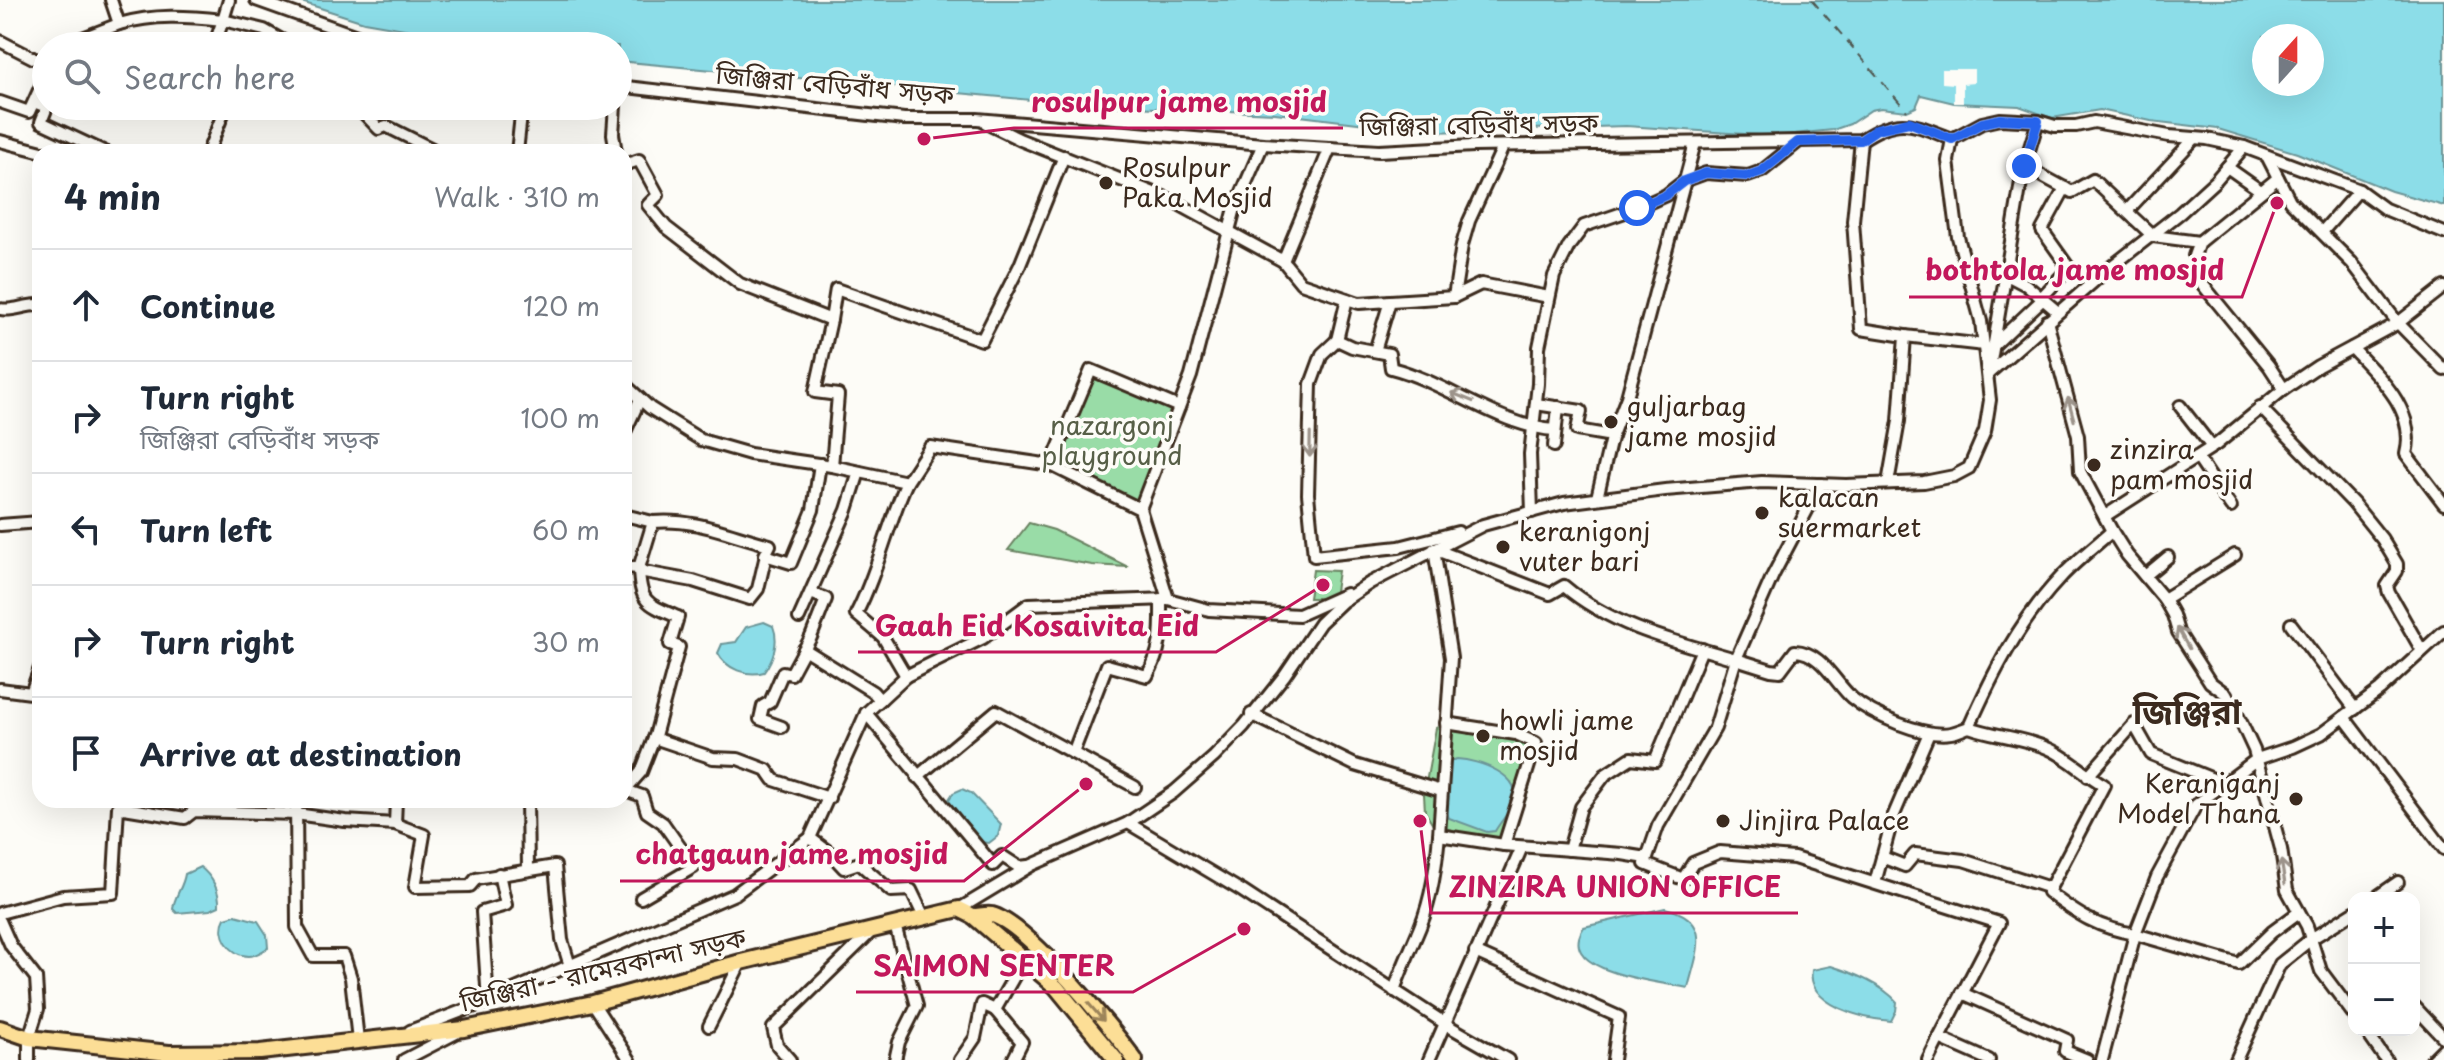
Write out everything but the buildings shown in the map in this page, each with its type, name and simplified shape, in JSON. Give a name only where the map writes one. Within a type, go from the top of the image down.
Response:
[{"type":"main road","name":"জিঞ্জিরা - রামেরকান্দা সড়ক","points":[[0,1028],[29,1038],[169,1053],[260,1052],[464,1029],[593,1003],[741,962],[924,917],[966,912],[992,915],[1012,926],[1033,944],[1062,972],[1135,1060]]},
{"type":"main road","points":[[966,912],[1056,987],[1116,1060]]},
{"type":"street","points":[[111,0],[119,24]]},
{"type":"street","points":[[219,32],[229,0]]},
{"type":"street","points":[[256,0],[346,32]]},
{"type":"street","points":[[98,32],[145,17],[175,15],[223,20],[268,32]]},
{"type":"street","points":[[0,41],[32,56]]},
{"type":"street","name":"জিঞ্জিরা বেড়িবাঁধ সড়ক","points":[[632,88],[904,119],[977,119],[1379,151],[1861,140],[1877,129],[1908,117],[1952,139]]},
{"type":"street","points":[[0,102],[29,112],[32,106]]},
{"type":"street","points":[[977,119],[1171,200],[1283,261],[1301,283],[1359,303],[1454,297],[1481,284],[1549,297]]},
{"type":"street","points":[[1347,299],[1337,340],[1322,354],[1311,384],[1308,494],[1314,556],[1399,547],[1564,503],[1597,498],[1762,482],[1924,482],[1954,476],[1969,468],[1985,431],[1990,400],[1988,346],[1958,237],[1948,161],[1952,139],[1982,123],[2000,119],[2038,121],[2055,126],[2094,122],[2117,124],[2169,136],[2207,139],[2244,147],[2359,190],[2385,209],[2444,233]]},
{"type":"street","points":[[42,120],[88,144]]},
{"type":"street","points":[[211,144],[221,120]]},
{"type":"street","points":[[370,120],[379,129],[386,126],[422,144]]},
{"type":"street","points":[[518,144],[520,120]]},
{"type":"street","points":[[614,120],[615,144]]},
{"type":"street","points":[[1988,346],[2005,274],[2024,166],[2038,121]]},
{"type":"street","points":[[2127,211],[2194,139]]},
{"type":"street","points":[[1861,140],[1853,221],[1861,329],[1988,346],[2042,299],[2069,268],[2042,230],[2065,188]]},
{"type":"street","points":[[0,141],[32,149]]},
{"type":"street","points":[[1532,512],[1530,454],[1539,347],[1549,297],[1563,255],[1584,226],[1656,200],[1684,181],[1706,173],[1748,176],[1762,171],[1798,142]]},
{"type":"street","points":[[1597,498],[1695,143]]},
{"type":"street","points":[[1073,753],[1107,665],[1147,676],[1157,657],[1165,599],[1140,509],[1191,376],[1235,208],[1263,144]]},
{"type":"street","points":[[1454,297],[1469,221],[1503,147]]},
{"type":"street","points":[[1989,373],[2047,321],[2180,213],[2244,147]]},
{"type":"street","points":[[1283,261],[1330,148]]},
{"type":"street","points":[[766,555],[791,563],[813,510],[826,465],[838,395],[815,392],[836,289],[982,340],[1020,265],[1064,156]]},
{"type":"street","points":[[2267,156],[2290,201],[2352,263],[2398,323],[2444,370]]},
{"type":"street","points":[[632,162],[639,160],[658,195],[648,205],[666,227],[740,284],[831,320]]},
{"type":"street","points":[[2024,166],[2072,192],[2093,180],[2153,236],[2199,242]]},
{"type":"street","points":[[2227,167],[2261,191]]},
{"type":"street","points":[[2278,178],[2199,242],[2194,256],[2203,285],[2284,389]]},
{"type":"street","points":[[2322,232],[2359,190]]},
{"type":"street","points":[[2005,274],[2058,312]]},
{"type":"street","points":[[2105,516],[2212,447],[2260,407],[2318,366],[2398,323],[2444,287]]},
{"type":"street","points":[[1375,351],[1390,301]]},
{"type":"street","points":[[0,309],[32,304]]},
{"type":"street","points":[[2047,321],[2078,436],[2080,471],[2112,531],[2164,599],[2178,632],[2210,682],[2226,694],[2257,759],[2281,849],[2284,879],[2311,939],[2321,971],[2348,1007]]},
{"type":"street","points":[[1888,483],[1899,421],[1905,336]]},
{"type":"street","points":[[1337,340],[1352,347],[1389,354],[1391,368],[1419,375],[1447,391],[1533,429],[1555,430]]},
{"type":"street","points":[[2352,348],[2392,390],[2410,438],[2406,454],[2444,504]]},
{"type":"street","points":[[1051,465],[1091,370],[1179,407]]},
{"type":"street","points":[[632,392],[650,408],[701,440],[750,454],[826,465],[907,482]]},
{"type":"street","points":[[632,416],[640,399]]},
{"type":"street","points":[[1536,404],[1581,411],[1577,430],[1612,436]]},
{"type":"street","points":[[2180,406],[2212,447]]},
{"type":"street","points":[[1554,446],[1558,407]]},
{"type":"street","points":[[2260,407],[2353,503],[2382,539],[2397,564],[2397,571],[2387,586],[2389,593],[2421,649]]},
{"type":"street","points":[[906,676],[883,637],[856,614],[868,590],[894,511],[907,482],[930,447],[1051,465],[1140,509]]},
{"type":"street","points":[[2197,457],[2231,507]]},
{"type":"street","points":[[799,618],[847,510],[859,472]]},
{"type":"street","points":[[1821,484],[1773,575],[1736,659],[1715,728],[1663,815],[1645,864],[1683,879],[1693,863],[1720,852],[1794,858],[1999,923],[1928,1060]]},
{"type":"street","points":[[632,517],[653,522],[674,520],[704,524],[770,545],[758,589],[750,599],[693,581],[632,569]]},
{"type":"street","points":[[632,782],[641,772],[654,738],[679,647],[670,644],[678,617],[648,604],[640,592],[639,570],[653,522]]},
{"type":"street","points":[[0,525],[32,523]]},
{"type":"street","points":[[397,1036],[488,1001],[735,894],[810,838],[866,713],[906,676],[983,638],[1029,604],[1165,599],[1209,610],[1299,615],[1370,583],[1483,525]]},
{"type":"street","points":[[1969,727],[1993,675],[2031,613],[2062,577],[2112,531]]},
{"type":"street","points":[[1434,549],[1550,594],[1564,586],[1586,604],[1640,629],[1771,670],[1780,671],[1795,651],[1801,651],[1824,664],[1850,696],[1868,710],[1929,733],[1951,733],[1969,727],[2050,749],[2104,785],[2048,892],[2109,930],[2135,934],[2239,964],[2272,932],[2299,912]]},
{"type":"street","points":[[1394,991],[1431,890],[1439,835],[1451,658],[1434,549]]},
{"type":"street","points":[[2164,599],[2235,555]]},
{"type":"street","points":[[2145,576],[2168,557]]},
{"type":"street","points":[[966,912],[1032,865],[1128,823],[1174,792],[1244,726],[1284,676],[1320,623],[1343,601],[1370,583]]},
{"type":"street","points":[[782,727],[760,719],[763,706],[770,702],[783,672],[791,674],[826,599],[811,593]]},
{"type":"street","points":[[2291,624],[2355,709]]},
{"type":"street","points":[[2102,1060],[2135,934],[2157,877],[2196,805],[2257,759],[2307,740],[2344,717],[2380,690],[2444,631]]},
{"type":"street","points":[[804,649],[873,692],[880,700]]},
{"type":"street","points":[[1569,850],[1581,807],[1605,775],[1631,758],[1655,761],[1702,649]]},
{"type":"street","points":[[0,689],[31,693],[32,690]]},
{"type":"street","points":[[917,777],[996,711],[1135,787]]},
{"type":"street","points":[[866,713],[993,865],[1002,856],[1019,867],[1032,865]]},
{"type":"street","points":[[1251,714],[1355,765],[1441,791]]},
{"type":"street","points":[[2344,717],[2444,849]]},
{"type":"street","points":[[1446,723],[1516,734],[1536,743],[1504,845]]},
{"type":"street","points":[[2088,776],[2134,724],[2151,754],[2225,784]]},
{"type":"street","points":[[1875,883],[1893,817],[1929,733]]},
{"type":"street","points":[[654,738],[713,758],[738,759],[767,770],[774,780],[829,798]]},
{"type":"street","points":[[632,792],[642,796],[647,812],[663,823],[694,867],[641,898]]},
{"type":"street","points":[[0,913],[63,896],[113,893],[118,808]]},
{"type":"street","points":[[124,808],[185,818],[194,811],[296,814],[395,824],[424,835],[415,887],[470,886],[476,879],[555,866],[562,940],[570,966]]},
{"type":"street","points":[[296,808],[297,927],[313,956],[344,956],[351,978],[358,1040]]},
{"type":"street","points":[[395,824],[396,808]]},
{"type":"street","points":[[527,808],[528,869]]},
{"type":"street","points":[[1128,823],[1242,891],[1444,1023],[1508,1060]]},
{"type":"street","points":[[1439,835],[1522,847],[1647,858]]},
{"type":"street","points":[[810,838],[844,868],[859,863],[891,891],[911,890],[924,917]]},
{"type":"street","points":[[1429,1060],[1522,847]]},
{"type":"street","points":[[1882,857],[1905,866],[1915,854],[1963,860],[2050,888]]},
{"type":"street","points":[[488,1001],[482,912],[506,905],[499,874]]},
{"type":"street","points":[[2384,892],[2398,882]]},
{"type":"street","points":[[2236,1060],[2280,964],[2311,939],[2348,916]]},
{"type":"street","points":[[0,921],[11,946],[36,978],[38,1009],[29,1038],[29,1060]]},
{"type":"street","points":[[895,925],[917,1006],[899,1042],[895,1060]]},
{"type":"street","points":[[790,1060],[777,1045],[773,1028],[872,931]]},
{"type":"street","points":[[0,939],[11,946]]},
{"type":"street","points":[[1475,952],[1619,1017],[1613,1060]]},
{"type":"street","points":[[995,1010],[1024,959]]},
{"type":"street","points":[[709,1026],[741,962]]},
{"type":"street","points":[[1962,993],[2067,1040],[2065,1051],[2087,1060]]},
{"type":"street","points":[[593,1003],[630,1060]]},
{"type":"street","points":[[960,1060],[975,1038],[982,1004],[995,1010],[1022,1042],[1013,1060]]},
{"type":"street","points":[[2420,1012],[2444,1038]]},
{"type":"street","points":[[404,1060],[464,1029]]},
{"type":"street","points":[[2369,1036],[2386,1060]]},
{"type":"street","points":[[1939,1038],[1989,1060]]},
{"type":"street","points":[[2432,1060],[2444,1048]]},
{"type":"green space","name":"nazargonj playground","points":[[1091,370],[1179,407],[1140,509],[1051,465]]},
{"type":"green space","points":[[1029,523],[1054,530],[1128,567],[1092,565],[1008,550]]},
{"type":"green space","points":[[1313,570],[1338,571],[1334,598],[1309,598]]},
{"type":"green space","points":[[1446,723],[1525,739],[1535,749],[1526,800],[1514,824],[1499,841],[1439,835],[1425,812],[1424,794],[1436,728]]},
{"type":"water","points":[[295,0],[2444,0],[2444,206],[2391,191],[2297,153],[2218,129],[2151,121],[2100,110],[2052,118],[2019,106],[1954,103],[1921,95],[1916,107],[1907,111],[1881,108],[1833,130],[1774,136],[1626,126],[1432,132],[1275,113],[1084,105],[632,62],[632,32],[422,32],[364,22]]},
{"type":"water","points":[[764,622],[773,626],[776,638],[773,655],[764,672],[744,672],[722,659],[718,653],[722,644],[736,642],[746,627]]},
{"type":"water","points":[[1457,759],[1487,766],[1513,785],[1513,804],[1495,831],[1487,832],[1449,818],[1445,807],[1445,762]]},
{"type":"water","points":[[962,789],[971,793],[1001,824],[998,836],[989,843],[979,842],[946,804],[953,793]]},
{"type":"water","points":[[200,867],[214,884],[219,906],[210,910],[177,913],[173,909],[174,904],[185,874]]},
{"type":"water","points":[[1665,908],[1691,920],[1696,929],[1698,950],[1688,988],[1614,972],[1596,965],[1583,955],[1578,943],[1584,927]]},
{"type":"water","points":[[235,915],[258,921],[267,935],[268,948],[249,956],[236,952],[226,943],[223,924],[225,918]]},
{"type":"water","points":[[1831,966],[1866,980],[1891,996],[1897,1002],[1891,1021],[1853,1013],[1827,1001],[1813,982],[1812,970]]},
{"type":"pier","points":[[1942,69],[1974,69],[1974,83],[1963,84],[1963,103],[1954,103],[1954,84],[1942,83]]},
{"type":"ferry route","points":[[1812,0],[1907,111]]},
{"type":"place","name":"rosulpur jame mosjid","points":[[924,139]]},
{"type":"place","name":"Rosulpur Paka Mosjid","points":[[1106,183]]},
{"type":"place","name":"bothtola jame mosjid","points":[[2277,203]]},
{"type":"place","name":"guljarbag jame mosjid","points":[[1611,422]]},
{"type":"place","name":"zinzira pam mosjid","points":[[2094,465]]},
{"type":"place","name":"kalacan suermarket","points":[[1762,513]]},
{"type":"place","name":"keranigonj vuter bari","points":[[1503,547]]},
{"type":"place","name":"Gaah Eid Kosaivita Eid","points":[[1323,585]]},
{"type":"place","name":"howli jame mosjid","points":[[1483,736]]},
{"type":"place","name":"chatgaun jame mosjid","points":[[1086,784]]},
{"type":"place","name":"Keraniganj Model Thana","points":[[2296,799]]},
{"type":"place","name":"ZINZIRA UNION OFFICE","points":[[1420,821]]},
{"type":"place","name":"Jinjira Palace","points":[[1723,821]]},
{"type":"place","name":"SAIMON SENTER","points":[[1244,929]]},
{"type":"district","name":"জিঞ্জিরা","points":[[2187,712]]},
{"type":"route","points":[[1637,208],[1666,195],[1684,181],[1706,173],[1748,176],[1762,171],[1798,142],[1861,140],[1877,129],[1909,122],[1952,139],[1982,123],[2000,119],[2038,121],[2024,166]]}]
